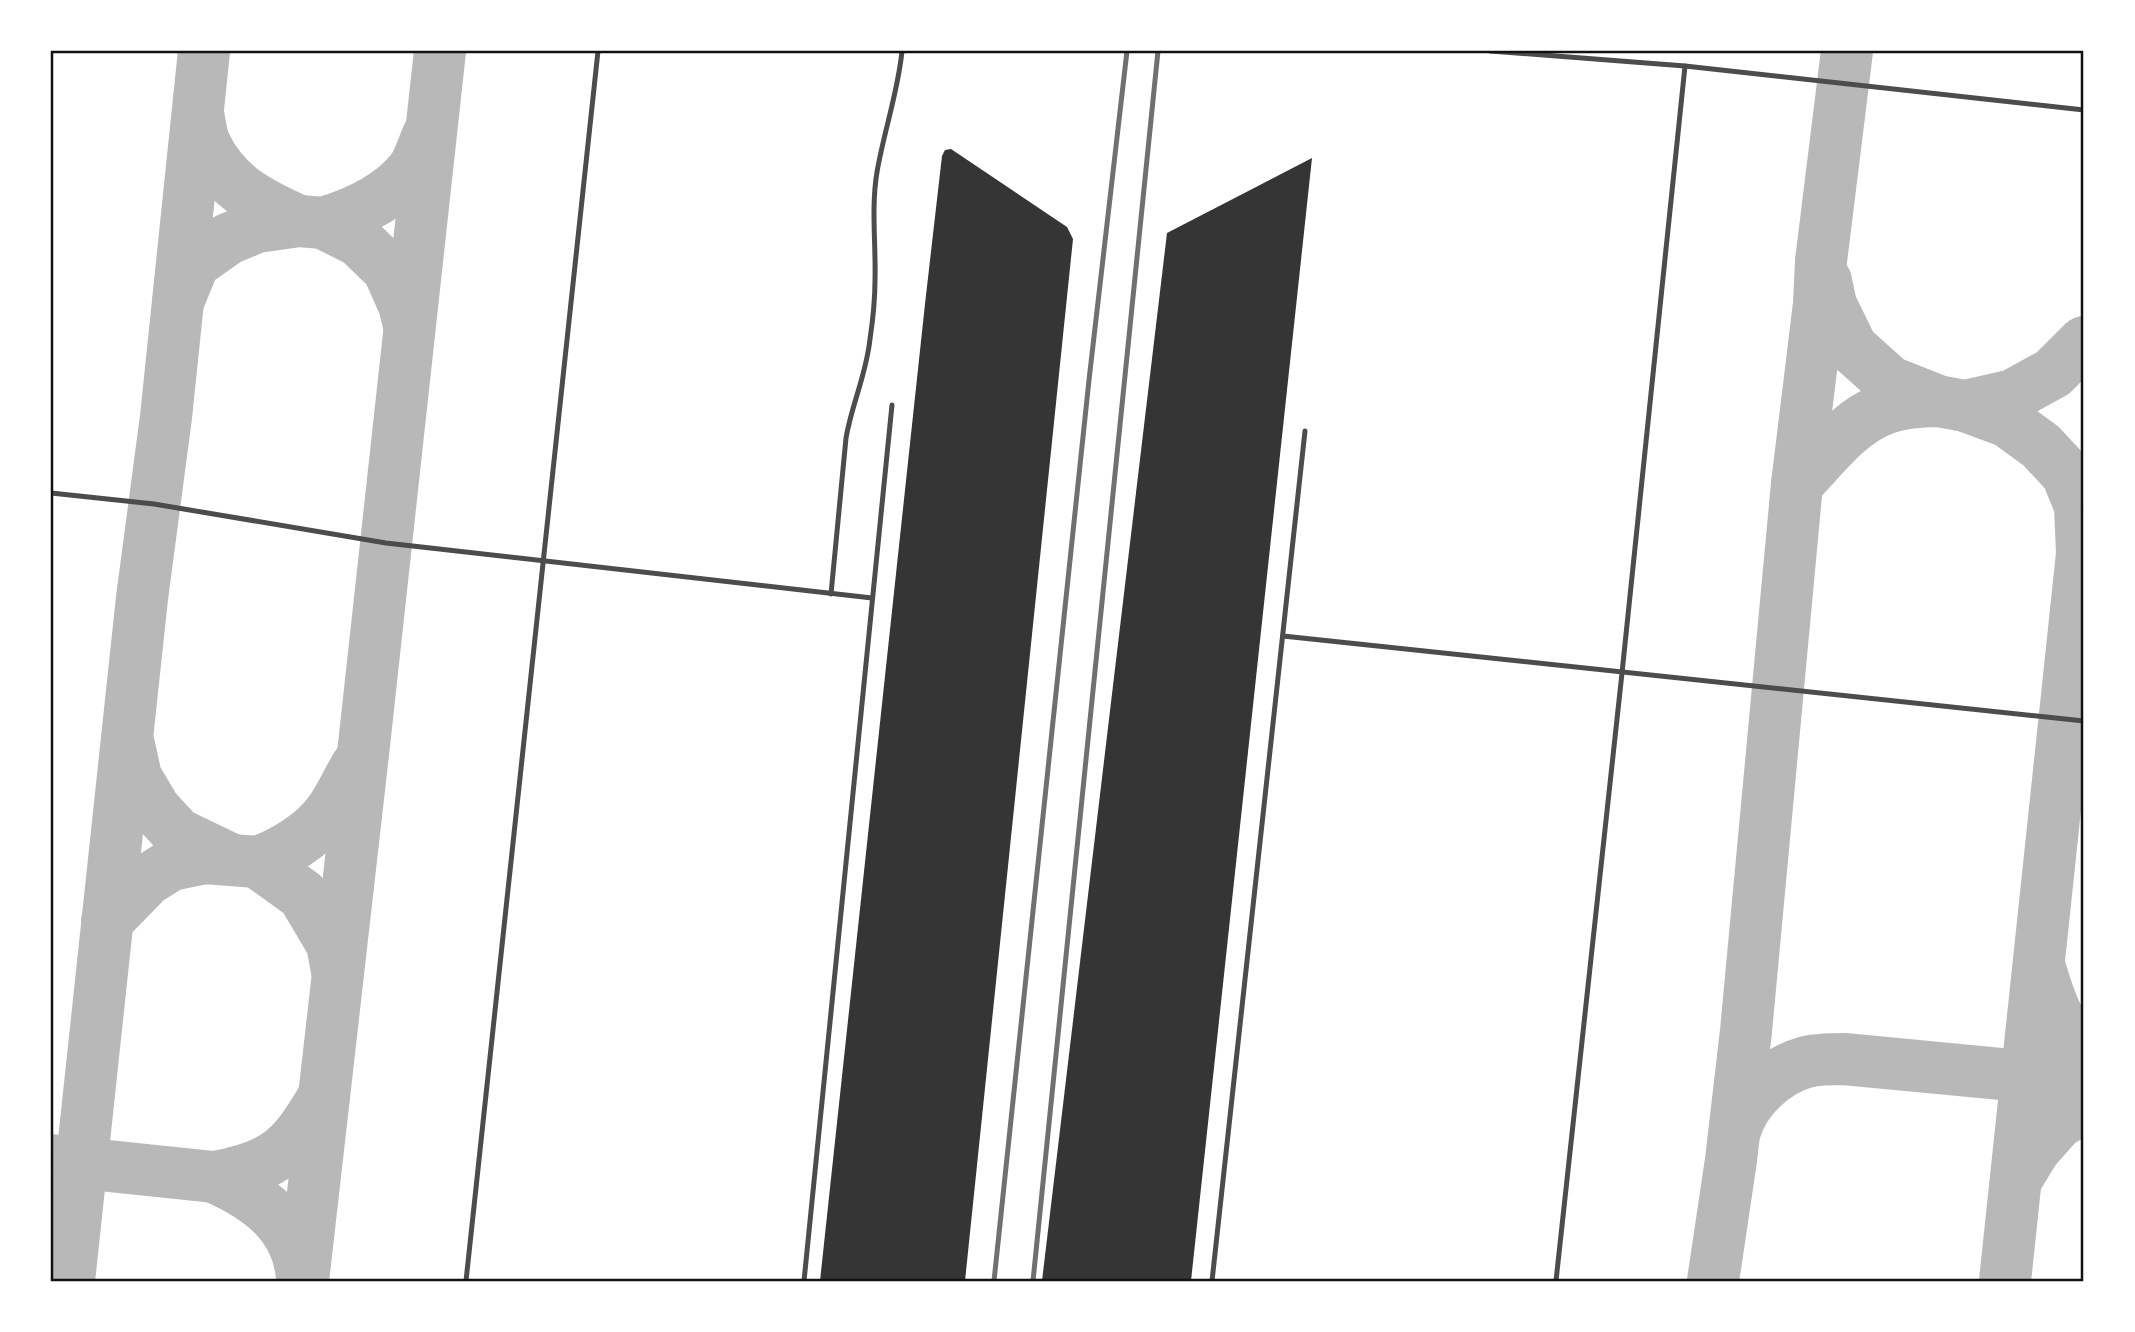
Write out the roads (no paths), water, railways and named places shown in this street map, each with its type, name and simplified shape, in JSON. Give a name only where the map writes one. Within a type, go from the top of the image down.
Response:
[{"type":"lane","points":[[466,1281],[598,51]]},
{"type":"lane","points":[[831,594],[846,438],[862,383],[871,337],[875,281],[874,196],[902,51]]},
{"type":"lane","points":[[1490,51],[1685,66],[2084,110]]},
{"type":"lane","points":[[1556,1281],[1685,66]]},
{"type":"lane","points":[[804,1281],[892,405]]},
{"type":"lane","points":[[1212,1281],[1305,430]]},
{"type":"lane","points":[[51,493],[154,504],[386,543],[872,598]]},
{"type":"lane","points":[[1283,636],[2084,721]]},
{"type":"railway","points":[[994,1281],[1089,380],[1127,51]]},
{"type":"railway","points":[[1033,1281],[1158,51]]}]
